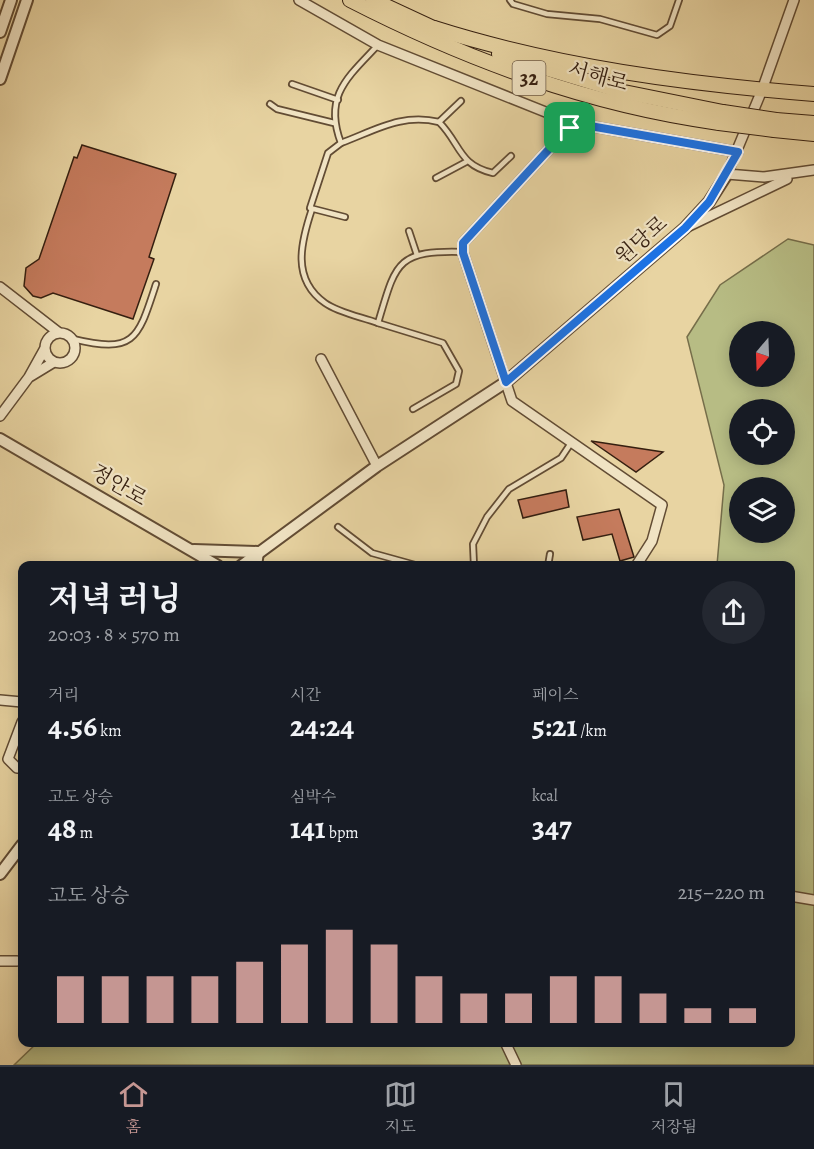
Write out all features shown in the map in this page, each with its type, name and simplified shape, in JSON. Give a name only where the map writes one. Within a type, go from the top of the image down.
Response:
[{"type":"main road","name":"서해로","points":[[350,0],[438,43],[534,80],[626,106],[775,125],[814,134]]},
{"type":"main road","name":"서해로","points":[[373,0],[434,28],[516,60],[572,78],[721,118]]},
{"type":"main road","points":[[434,28],[493,46],[576,63],[762,90],[814,94]]},
{"type":"main road","name":"서해로","points":[[775,125],[814,123]]},
{"type":"street","points":[[0,32],[11,0]]},
{"type":"street","points":[[0,79],[27,0]]},
{"type":"street","points":[[299,0],[378,45],[573,123],[738,152]]},
{"type":"street","points":[[794,0],[762,90],[727,174],[764,177],[813,171]]},
{"type":"street","points":[[573,123],[463,243],[463,252],[512,400],[662,505],[652,541],[639,561]]},
{"type":"street","points":[[685,228],[751,194],[813,171]]},
{"type":"street","name":"원당로","points":[[247,561],[377,466],[506,382],[685,228],[709,202],[727,174]]},
{"type":"street","points":[[0,287],[57,332],[67,334],[73,339],[74,354],[68,361],[54,362],[29,377]]},
{"type":"street","points":[[36,316],[47,339]]},
{"type":"street","points":[[0,416],[29,377],[44,350],[47,339],[57,332]]},
{"type":"street","points":[[44,350],[54,362]]},
{"type":"street","points":[[321,359],[377,466]]},
{"type":"street","name":"정안로","points":[[0,439],[210,561]]},
{"type":"street","points":[[193,550],[258,552],[257,561]]},
{"type":"street","points":[[193,550],[201,561]]},
{"type":"street","points":[[0,700],[18,702]]},
{"type":"street","points":[[18,733],[8,759],[18,768]]},
{"type":"street","points":[[0,874],[18,853]]},
{"type":"street","points":[[795,897],[814,900]]},
{"type":"street","points":[[0,961],[17,961]]},
{"type":"street","points":[[507,1047],[516,1065]]},
{"type":"lane","points":[[510,0],[513,4],[547,14],[600,19],[657,35],[670,26],[679,0]]},
{"type":"lane","points":[[341,143],[334,123],[333,111],[346,79],[378,45]]},
{"type":"lane","points":[[292,84],[338,100]]},
{"type":"lane","points":[[439,122],[461,101]]},
{"type":"lane","points":[[270,104],[277,109],[334,123]]},
{"type":"lane","points":[[413,409],[456,384],[459,372],[443,343],[326,304],[305,282],[301,244],[328,153],[341,143],[406,119],[420,118],[439,122],[466,162],[477,169],[493,173],[511,156]]},
{"type":"lane","points":[[436,178],[466,162]]},
{"type":"lane","points":[[312,209],[345,217]]},
{"type":"lane","points":[[409,231],[417,255]]},
{"type":"lane","points":[[378,323],[393,274],[406,259],[432,251],[463,252]]},
{"type":"lane","points":[[73,339],[99,345],[122,344],[137,334],[156,284]]},
{"type":"lane","points":[[474,561],[473,544],[487,517],[509,489],[561,458],[572,441]]},
{"type":"lane","points":[[338,527],[372,553],[401,561]]},
{"type":"lane","points":[[549,561],[550,554]]},
{"type":"green space","points":[[788,239],[814,245],[814,1065],[14,1065],[33,1047],[795,1047],[795,561],[717,561],[724,485],[687,337],[720,285]]},
{"type":"building","points":[[82,145],[176,174],[149,257],[154,259],[133,319],[53,293],[41,298],[33,296],[24,286],[26,268],[39,259],[74,157],[77,158]]},
{"type":"building","points":[[591,441],[663,452],[636,472]]},
{"type":"building","points":[[566,490],[569,507],[523,518],[518,500]]},
{"type":"building","points":[[619,509],[634,557],[620,561],[612,534],[583,540],[577,517]]},
{"type":"route","points":[[573,123],[738,152],[709,202],[685,228],[506,382],[463,253],[463,243],[570,128],[573,123]]}]
